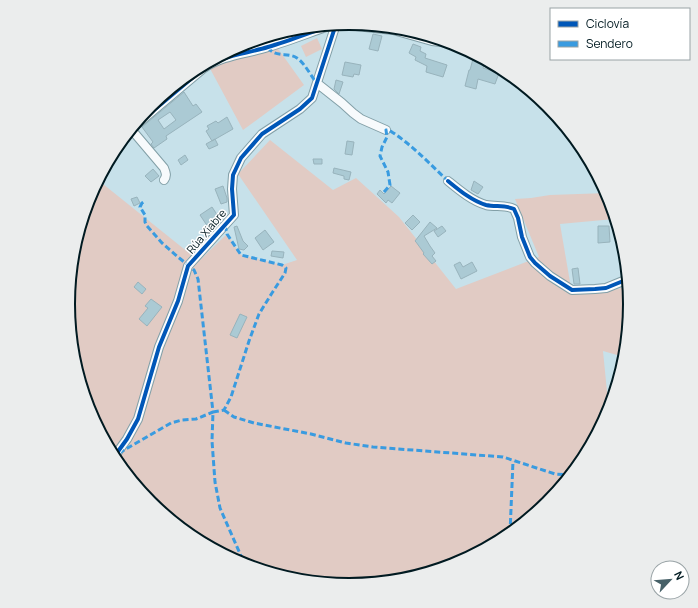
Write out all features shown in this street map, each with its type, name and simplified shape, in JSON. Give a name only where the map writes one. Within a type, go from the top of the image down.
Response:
[{"type":"street","name":"Rúa Xiabre","points":[[118,451],[127,439],[138,418],[159,347],[178,301],[188,266],[234,215],[233,175],[241,158],[262,134],[300,109],[312,98],[318,84],[334,31]]},
{"type":"street","points":[[238,54],[268,47],[310,32]]},
{"type":"street","points":[[318,84],[361,119],[386,130]]},
{"type":"street","points":[[134,134],[164,168],[166,172],[166,177],[164,180]]},
{"type":"street","points":[[448,181],[475,200],[486,205],[510,207],[514,209],[518,218],[522,237],[530,257],[550,276],[572,290],[606,288],[622,282]]},
{"type":"shaded area","points":[[317,38],[322,49],[306,57],[301,46]]},
{"type":"shaded area","points":[[273,41],[304,85],[243,130],[210,68],[244,51]]},
{"type":"shaded area","points":[[270,140],[333,190],[356,178],[399,217],[456,289],[539,257],[515,199],[550,195],[599,193],[609,219],[560,224],[570,282],[575,292],[609,291],[622,288],[623,304],[621,340],[618,355],[603,351],[607,394],[595,425],[577,456],[566,471],[543,498],[530,510],[501,532],[470,550],[420,569],[385,576],[349,578],[313,576],[278,569],[228,550],[197,532],[182,521],[155,498],[143,485],[121,456],[103,425],[84,375],[77,340],[75,304],[77,268],[84,233],[103,184],[199,261],[227,234],[241,255],[282,265],[297,260],[238,174]]},
{"type":"building","points":[[373,34],[382,36],[378,51],[369,49]]},
{"type":"building","points":[[413,44],[421,47],[420,51],[426,54],[425,58],[447,65],[443,77],[426,72],[427,66],[415,60],[416,57],[409,53]]},
{"type":"building","points":[[473,60],[484,66],[483,68],[498,74],[495,84],[478,79],[476,89],[465,86]]},
{"type":"building","points":[[345,62],[361,65],[359,75],[354,74],[353,77],[342,75]]},
{"type":"building","points":[[336,80],[343,82],[339,94],[334,89]]},
{"type":"building","points":[[184,92],[193,106],[196,104],[202,112],[166,136],[167,139],[154,148],[151,144],[153,142],[142,127]],"holes":[[[170,112],[176,120],[164,129],[158,120]]]},
{"type":"building","points":[[227,117],[233,129],[212,141],[206,131],[209,129],[207,126],[216,121],[218,123]]},
{"type":"building","points":[[215,139],[218,145],[209,149],[206,144]]},
{"type":"building","points":[[347,141],[354,142],[352,155],[345,154]]},
{"type":"building","points":[[185,155],[188,160],[181,165],[178,160]]},
{"type":"building","points":[[313,159],[322,159],[322,164],[314,164]]},
{"type":"building","points":[[334,168],[351,172],[349,180],[344,179],[344,176],[333,173]]},
{"type":"building","points":[[153,169],[159,176],[151,182],[145,176]]},
{"type":"building","points":[[474,181],[483,187],[478,194],[471,190]]},
{"type":"building","points":[[223,186],[227,202],[221,204],[215,189]]},
{"type":"building","points":[[391,186],[400,193],[392,203],[388,200],[386,203],[377,194],[380,190],[384,194]]},
{"type":"building","points":[[137,197],[140,203],[134,206],[131,199]]},
{"type":"building","points":[[212,207],[220,219],[208,227],[200,215]]},
{"type":"building","points":[[413,215],[420,222],[412,230],[405,223]]},
{"type":"building","points":[[430,222],[437,228],[424,236],[435,253],[432,256],[436,261],[432,264],[423,254],[424,253],[415,241]]},
{"type":"building","points":[[237,226],[243,241],[248,246],[244,250],[239,249],[234,227]]},
{"type":"building","points":[[442,226],[446,231],[438,237],[434,231]]},
{"type":"building","points":[[598,226],[609,226],[610,242],[598,243]]},
{"type":"building","points":[[265,230],[274,242],[263,250],[255,238]]},
{"type":"building","points":[[272,251],[284,252],[283,258],[271,256]]},
{"type":"building","points":[[460,262],[463,267],[472,262],[477,271],[461,279],[454,265]]},
{"type":"building","points":[[578,268],[580,284],[574,284],[572,269]]},
{"type":"building","points":[[138,282],[146,289],[142,294],[134,287]]},
{"type":"building","points":[[151,299],[162,307],[147,326],[139,319],[148,308],[145,306]]},
{"type":"building","points":[[240,314],[247,317],[237,338],[230,335]]},
{"type":"marked path","points":[[268,47],[274,53],[290,55],[297,58],[303,63],[318,84]]},
{"type":"marked path","points":[[384,192],[390,185],[388,172],[380,156],[382,147],[387,137],[386,130],[389,130],[405,141],[448,181]]},
{"type":"marked path","points":[[119,453],[171,423],[182,420],[196,419],[213,412],[198,279],[194,270],[162,243],[147,226],[145,222],[145,215],[140,207],[145,201]]},
{"type":"marked path","points":[[225,225],[227,234],[241,255],[282,265],[286,268],[285,273],[259,314],[231,397],[224,410],[213,412],[212,441],[215,482],[220,508],[241,556]]},
{"type":"marked path","points":[[224,410],[234,417],[254,423],[311,434],[346,443],[373,447],[503,457],[555,474],[563,475]]},
{"type":"marked path","points":[[510,525],[513,461]]},
{"type":"cycle path","points":[[118,451],[138,419],[159,347],[178,301],[188,266],[234,215],[232,189],[233,175],[241,158],[262,134],[300,109],[312,98],[334,31]]},
{"type":"cycle path","points":[[234,55],[276,45],[312,32]]},
{"type":"cycle path","points":[[165,101],[172,95]]},
{"type":"cycle path","points":[[448,181],[476,201],[486,205],[514,209],[518,218],[522,237],[530,257],[550,276],[572,290],[606,288],[622,282]]}]
